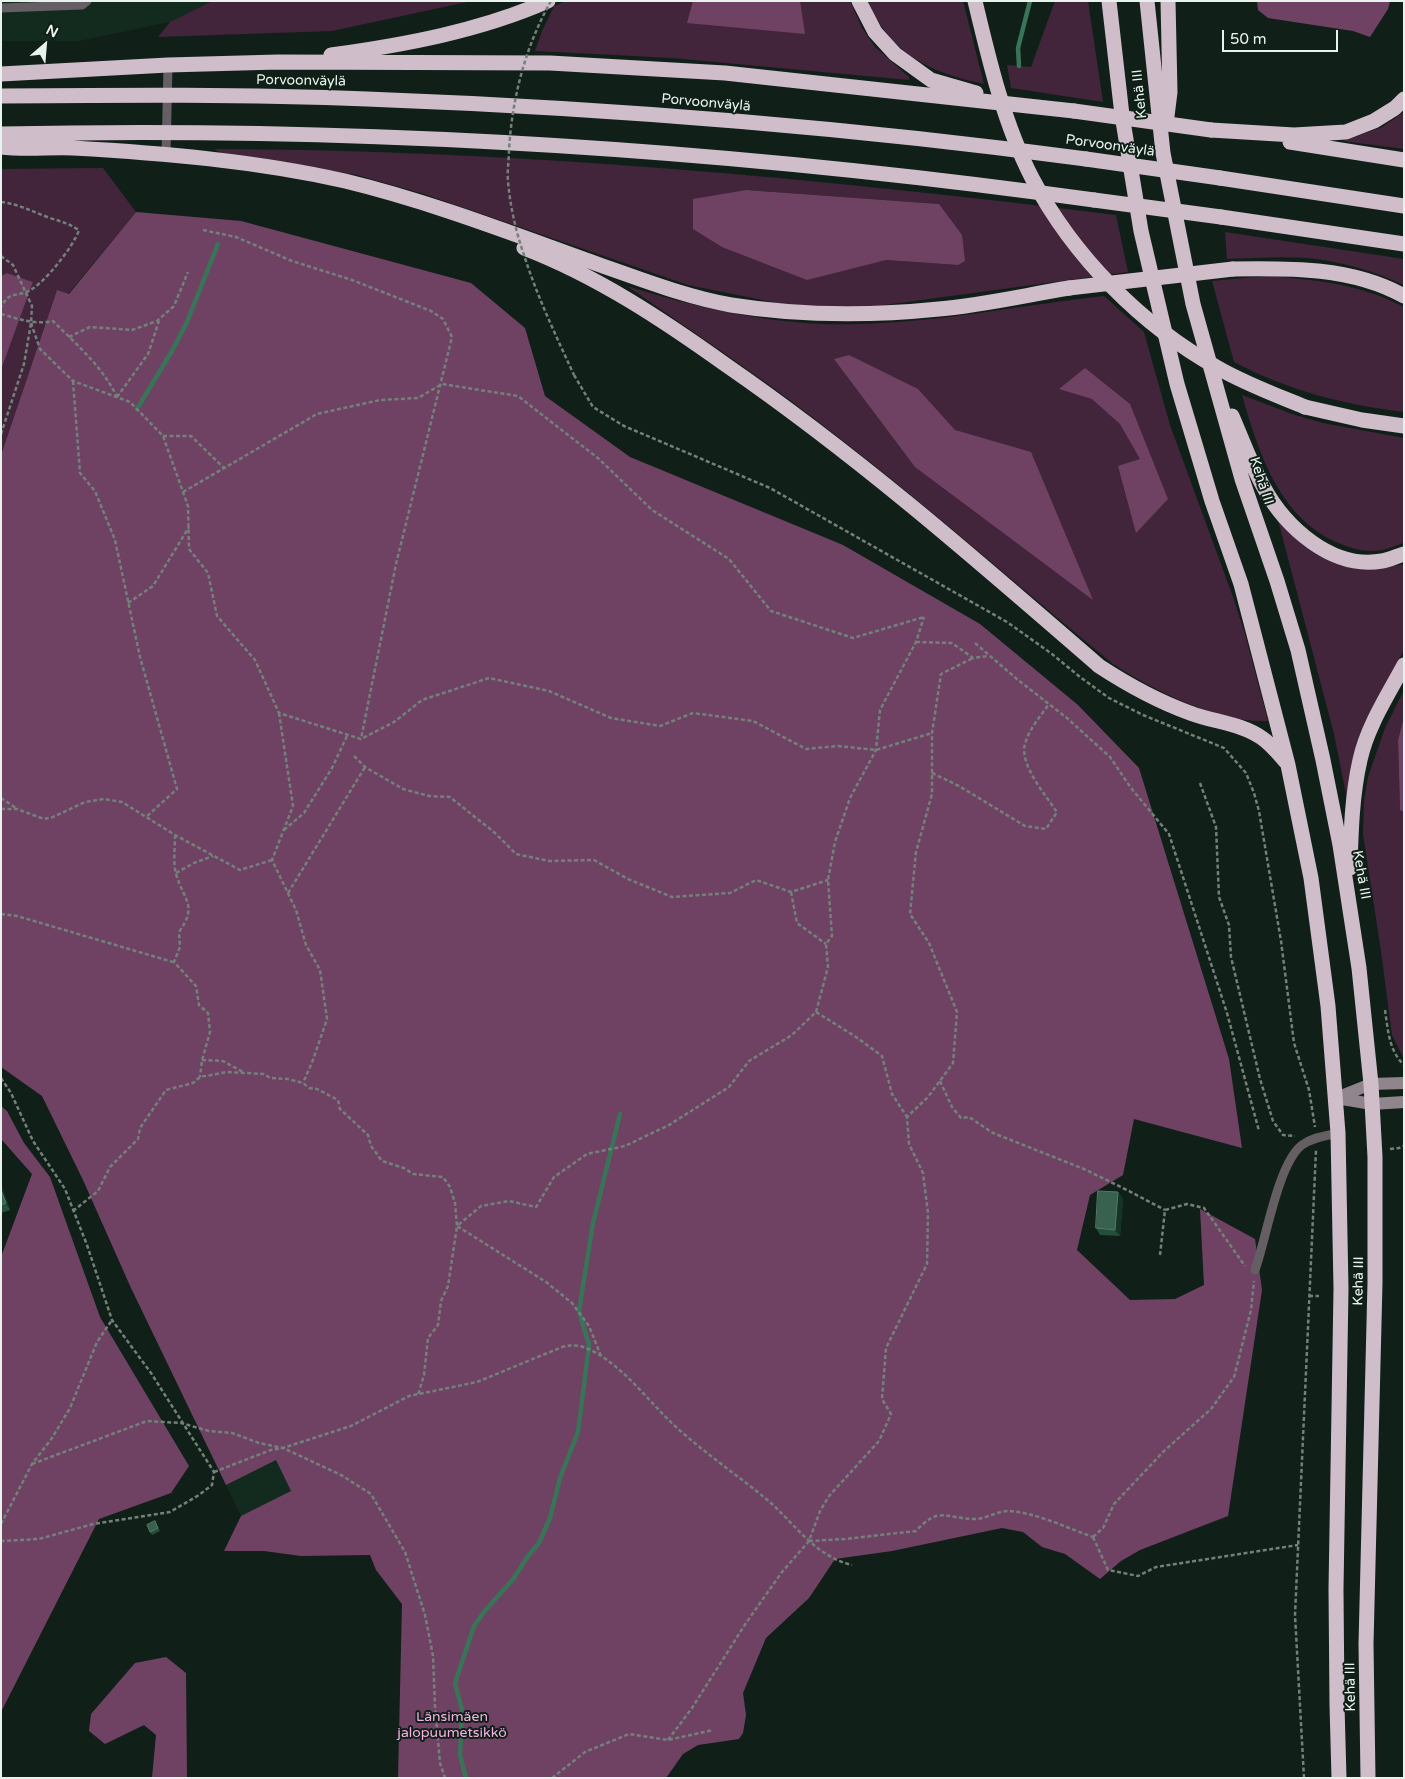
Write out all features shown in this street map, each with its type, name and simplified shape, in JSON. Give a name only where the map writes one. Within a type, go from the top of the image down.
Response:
[{"type":"highway","points":[[278,62],[380,48],[448,33],[549,1]]},
{"type":"highway","points":[[859,1],[875,32],[895,54],[931,80],[1020,105]]},
{"type":"highway","points":[[975,1],[990,68],[1032,178],[1071,240],[1135,308],[1174,340],[1218,368],[1261,389],[1305,407],[1362,420],[1404,426]]},
{"type":"highway","name":"Kehä III","points":[[1147,1],[1163,153],[1193,304],[1242,479],[1277,581],[1298,650],[1323,760],[1349,894],[1359,968],[1371,1084],[1375,1157],[1375,1283],[1366,1644],[1368,1778]]},
{"type":"highway","points":[[1163,153],[1170,92],[1168,1]]},
{"type":"highway","points":[[1168,20],[1172,1]]},
{"type":"highway","name":"Kehä III","points":[[1109,3],[1122,115],[1141,231],[1174,375],[1212,501],[1241,584],[1288,765],[1314,897],[1328,1006],[1338,1134],[1341,1289],[1336,1705],[1339,1778]]},
{"type":"highway","points":[[1,74],[168,65],[278,62],[550,63],[715,72],[1074,111],[1404,160]]},
{"type":"highway","name":"Porvoonväylä","points":[[1,96],[167,95],[366,99],[661,115],[819,128],[1086,159],[1404,206]]},
{"type":"highway","points":[[1212,130],[1294,135],[1346,132],[1374,121],[1395,108],[1404,99]]},
{"type":"highway","points":[[1,134],[166,132],[354,137],[538,145],[660,154],[951,181],[1221,217],[1404,244]]},
{"type":"highway","points":[[1,147],[70,148],[166,156],[260,166],[342,181],[408,198],[477,220],[692,296],[773,310],[856,315],[942,309],[1069,288],[1233,268],[1282,268],[1326,271],[1360,279],[1393,290],[1404,296]]},
{"type":"highway","points":[[437,208],[474,229],[535,252],[615,291],[658,318],[759,387],[865,468],[990,571],[1099,666],[1129,686],[1160,701],[1192,714],[1240,727],[1262,738],[1275,749],[1288,765]]},
{"type":"highway","points":[[1210,368],[1263,486],[1279,510],[1297,530],[1317,546],[1346,558],[1360,561],[1382,561],[1404,554]]},
{"type":"highway","points":[[1349,894],[1351,831],[1360,758],[1372,727],[1404,665]]},
{"type":"street","points":[[1336,1098],[1371,1084],[1404,1083]]},
{"type":"street","points":[[1336,1098],[1372,1104],[1404,1102]]},
{"type":"lane","points":[[1,8],[82,5],[87,1]]},
{"type":"lane","points":[[166,156],[168,65]]},
{"type":"lane","points":[[1255,1274],[1282,1177],[1292,1158],[1301,1145],[1316,1137],[1338,1134]]},
{"type":"path","points":[[549,1],[528,50],[519,81],[511,124],[508,180],[515,224],[523,255],[536,290],[574,375],[593,408],[624,426],[770,488],[1007,622],[1109,698],[1142,715],[1224,748],[1246,773],[1259,811],[1278,924],[1294,1043],[1309,1090],[1316,1137],[1283,1135],[1273,1122],[1260,1079],[1231,957],[1229,925],[1219,897],[1216,826],[1200,783]]},
{"type":"path","points":[[1,202],[13,204],[52,219],[64,221],[79,230],[76,238],[50,273],[27,292],[13,294],[1,307]]},
{"type":"path","points":[[204,230],[236,237],[292,261],[352,280],[431,311],[443,320],[452,337],[396,564],[361,740]]},
{"type":"path","points":[[1,256],[13,266],[32,306],[24,364],[1,434]]},
{"type":"path","points":[[70,337],[90,327],[132,330],[160,319],[174,306],[188,272]]},
{"type":"path","points":[[1,314],[31,323],[53,321],[109,380],[117,397]]},
{"type":"path","points":[[117,397],[148,354],[160,319]]},
{"type":"path","points":[[31,323],[40,349],[73,381],[130,402],[163,436],[188,506],[189,549],[208,573],[217,616],[255,660],[279,714],[293,806],[272,860],[296,910],[306,945],[320,970],[326,1019],[313,1060],[303,1083]]},
{"type":"path","points":[[73,381],[80,473],[95,491],[115,540],[140,657],[177,789],[146,817]]},
{"type":"path","points":[[183,492],[317,414],[380,400],[418,398],[440,385],[518,396],[599,460],[652,510],[729,559],[771,611],[853,638],[924,617],[916,642],[880,710],[876,750],[850,798],[834,842],[828,880],[832,936],[826,944],[828,967],[816,1012],[792,1035],[749,1061],[729,1086],[669,1125],[625,1146],[587,1154],[554,1177],[536,1207],[509,1201],[481,1206],[457,1226]]},
{"type":"path","points":[[163,436],[191,436],[224,468]]},
{"type":"path","points":[[128,603],[153,586],[189,527]]},
{"type":"path","points":[[916,642],[952,643],[972,658]]},
{"type":"path","points":[[975,643],[1110,757],[1169,834],[1227,1013],[1259,1130]]},
{"type":"path","points":[[907,1117],[928,1097],[952,1063],[957,1012],[929,943],[910,914],[916,852],[932,794],[932,734],[941,674],[972,658],[990,656]]},
{"type":"path","points":[[279,714],[361,740],[394,722],[422,700],[489,678],[549,691],[611,718],[660,726],[693,713],[753,721],[806,749],[838,746],[876,750],[932,734]]},
{"type":"path","points":[[932,773],[958,786],[1025,826],[1046,829],[1057,812],[1025,761],[1024,745],[1034,725],[1049,704]]},
{"type":"path","points":[[283,831],[304,813],[332,768],[348,735]]},
{"type":"path","points":[[354,756],[366,767],[403,790],[429,796],[450,797],[495,833],[516,854],[549,862],[594,860],[628,879],[672,897],[730,893],[756,880],[791,892],[828,880]]},
{"type":"path","points":[[288,893],[366,767]]},
{"type":"path","points":[[1,798],[17,809],[44,819],[53,817],[85,802],[104,799],[122,802],[175,835],[240,870],[272,860]]},
{"type":"path","points":[[1,809],[17,809]]},
{"type":"path","points":[[174,962],[180,947],[178,932],[186,922],[190,908],[176,873],[175,835]]},
{"type":"path","points":[[176,873],[214,855]]},
{"type":"path","points":[[791,892],[797,923],[826,944]]},
{"type":"path","points":[[1,914],[17,916],[174,962],[196,986],[199,1004],[208,1013],[210,1032],[202,1060],[200,1076]]},
{"type":"path","points":[[1386,1010],[1389,1037],[1398,1059],[1404,1065]]},
{"type":"path","points":[[668,1740],[692,1708],[746,1623],[782,1572],[809,1541],[820,1511],[829,1496],[879,1441],[891,1414],[882,1400],[886,1348],[927,1264],[928,1213],[923,1173],[909,1144],[907,1117],[892,1094],[882,1056],[816,1012]]},
{"type":"path","points":[[202,1060],[223,1061],[245,1073]]},
{"type":"path","points":[[73,1211],[98,1191],[110,1168],[138,1138],[140,1128],[166,1090],[193,1083],[200,1076],[227,1072],[264,1074],[270,1078],[288,1079],[303,1083],[309,1088],[317,1089],[338,1100],[340,1109],[368,1135],[371,1146],[382,1161],[404,1168],[413,1174],[442,1177],[450,1187],[455,1203],[457,1226],[448,1286],[441,1301],[438,1326],[428,1338],[424,1375],[418,1394]]},
{"type":"path","points":[[1,1078],[11,1093],[33,1141],[65,1189],[112,1320],[151,1373],[181,1423],[214,1472],[212,1485],[170,1512],[93,1524],[39,1539],[1,1541]]},
{"type":"path","points":[[940,1081],[952,1106],[961,1118],[969,1117],[993,1133],[1084,1169],[1164,1210],[1187,1204],[1204,1208],[1228,1244],[1255,1274],[1251,1310],[1234,1377],[1211,1409],[1164,1451],[1114,1504],[1103,1528],[1093,1537]]},
{"type":"path","points":[[1304,1778],[1295,1616],[1316,1153]]},
{"type":"path","points":[[1160,1255],[1164,1210]]},
{"type":"path","points":[[457,1226],[546,1282],[572,1303],[589,1326],[601,1356]]},
{"type":"path","points":[[1309,1296],[1319,1296]]},
{"type":"path","points":[[1,1524],[32,1464],[52,1438],[70,1408],[97,1342],[112,1320]]},
{"type":"path","points":[[214,1472],[271,1450],[283,1448],[351,1426],[409,1396],[477,1382],[571,1344],[591,1350],[617,1368],[675,1426],[770,1503],[809,1541],[821,1551],[840,1561],[852,1564]]},
{"type":"path","points":[[32,1464],[148,1421],[181,1423],[209,1431],[232,1433],[259,1444],[283,1448],[341,1475],[371,1494],[404,1552],[425,1615],[433,1656],[440,1763],[445,1778]]},
{"type":"path","points":[[809,1541],[916,1531],[925,1521],[941,1514],[977,1519],[1008,1511],[1031,1515],[1093,1537],[1108,1570],[1138,1576],[1156,1567],[1298,1545]]},
{"type":"path","points":[[552,1778],[585,1752],[629,1734],[668,1740],[714,1730]]},
{"type":"shaded area","points":[[1,1],[208,1],[208,3],[170,22],[79,41],[1,41]]},
{"type":"shaded area","points":[[212,1],[472,1],[332,31],[158,37],[170,22]]},
{"type":"shaded area","points":[[566,1],[850,1],[862,28],[875,47],[909,77],[909,80],[672,58],[535,51],[554,6]]},
{"type":"shaded area","points":[[868,1],[963,1],[984,84],[947,74],[930,67],[900,48],[877,19]]},
{"type":"shaded area","points":[[1055,1],[1088,1],[1103,102],[1011,88],[1007,65],[1031,67]]},
{"type":"shaded area","points":[[1404,112],[1404,149],[1343,141],[1382,127]]},
{"type":"shaded area","points":[[214,149],[440,155],[666,168],[891,189],[1116,215],[1128,272],[870,307],[787,305],[688,285],[424,194],[357,175],[221,153]],"holes":[[[746,190],[939,204],[958,265],[886,260],[693,200]]]},
{"type":"shaded area","points":[[103,168],[136,212],[68,294],[57,290],[1,455],[1,370],[33,282],[7,273],[1,276],[1,169]]},
{"type":"shaded area","points":[[1225,232],[1404,259],[1404,285],[1357,267],[1320,259],[1268,257],[1227,259]]},
{"type":"shaded area","points":[[1265,276],[1319,281],[1354,288],[1388,299],[1404,307],[1404,412],[1359,405],[1316,395],[1275,381],[1234,362],[1212,281]]},
{"type":"shaded area","points":[[627,286],[683,302],[741,315],[799,323],[829,324],[889,323],[951,317],[1104,296],[1144,332],[1170,425],[1245,634],[1268,721],[1228,717],[1208,711],[1148,685],[1113,664],[939,518],[833,433],[757,376]]},
{"type":"shaded area","points":[[1242,395],[1292,414],[1323,423],[1404,438],[1404,543],[1376,551],[1351,548],[1315,530],[1298,515],[1284,498],[1263,459]]},
{"type":"shaded area","points":[[1278,520],[1306,546],[1332,562],[1367,568],[1404,564],[1404,650],[1378,700],[1347,799],[1334,734]]},
{"type":"shaded area","points":[[1404,690],[1404,717],[1398,740],[1400,809],[1404,812],[1404,1059],[1392,1035],[1363,834],[1364,800],[1368,777],[1385,728]]},
{"type":"shaded area","points":[[276,1460],[291,1491],[241,1516],[226,1485]]},
{"type":"green space","points":[[693,1],[800,1],[805,34],[687,23]]},
{"type":"green space","points":[[1257,1],[1390,1],[1388,9],[1370,37],[1353,31],[1268,18],[1258,10]]},
{"type":"green space","points":[[746,190],[939,204],[962,235],[965,261],[958,265],[886,260],[807,280],[722,247],[693,229],[693,199]]},
{"type":"green space","name":"Länsimäen jalopuumetsikkö","points":[[136,212],[241,221],[471,283],[525,328],[545,396],[630,457],[843,545],[980,624],[1078,705],[1139,768],[1229,1059],[1242,1148],[1134,1119],[1123,1175],[1090,1195],[1077,1250],[1130,1300],[1175,1299],[1204,1285],[1200,1209],[1255,1239],[1262,1290],[1228,1516],[1140,1550],[1121,1561],[1100,1579],[1065,1554],[1042,1547],[1023,1532],[1002,1528],[892,1551],[835,1559],[809,1598],[766,1638],[743,1693],[746,1715],[743,1733],[739,1739],[698,1745],[683,1754],[666,1778],[398,1778],[402,1604],[376,1570],[370,1555],[301,1556],[264,1551],[224,1551],[241,1516],[291,1491],[276,1460],[226,1485],[131,1288],[83,1180],[42,1096],[1,1067],[1,455],[57,290],[69,294]]},
{"type":"green space","points":[[7,273],[33,282],[1,370],[1,276]]},
{"type":"green space","points":[[849,355],[918,389],[955,430],[1031,452],[1093,600],[915,467],[834,359]]},
{"type":"green space","points":[[1085,368],[1130,404],[1168,499],[1136,533],[1118,466],[1140,459],[1120,424],[1092,399],[1059,389]]},
{"type":"green space","points":[[1404,717],[1404,812],[1400,810],[1398,740]]},
{"type":"green space","points":[[1,1106],[7,1111],[24,1143],[50,1177],[100,1317],[189,1466],[171,1493],[99,1519],[1,1712],[1,1257],[32,1174],[1,1139]]},
{"type":"green space","points":[[166,1657],[186,1673],[187,1778],[152,1778],[156,1735],[144,1725],[105,1744],[89,1731],[91,1714],[135,1663]]},
{"type":"building","points":[[1,1190],[6,1203],[1,1205]]},
{"type":"building","points":[[1098,1191],[1118,1192],[1115,1230],[1096,1228]]},
{"type":"building","points":[[155,1521],[158,1528],[150,1532],[147,1525]]},
{"type":"waterway","points":[[1019,66],[1018,48],[1030,1]]},
{"type":"waterway","points":[[137,409],[187,322],[218,244]]},
{"type":"waterway","points":[[466,1778],[460,1755],[462,1710],[455,1683],[474,1626],[514,1578],[539,1543],[550,1518],[560,1478],[578,1432],[589,1345],[579,1311],[593,1223],[620,1114]]}]
